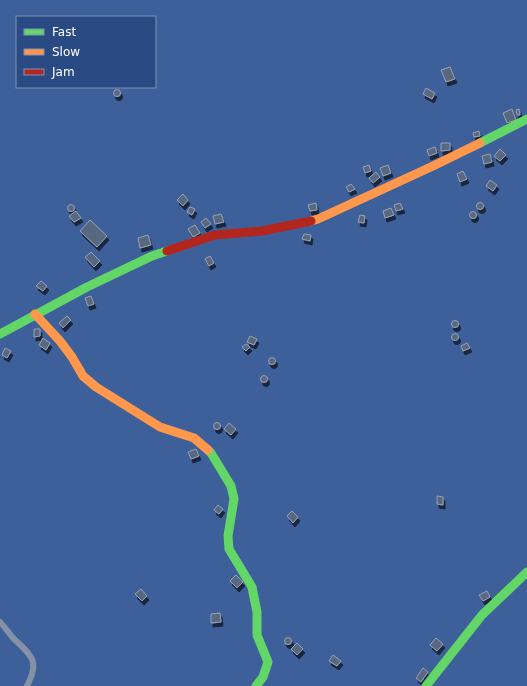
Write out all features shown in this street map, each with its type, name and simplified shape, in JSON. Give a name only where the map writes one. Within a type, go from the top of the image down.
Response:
[{"type":"street","points":[[0,334],[87,287],[152,256],[215,235],[262,231],[318,219],[433,166],[527,119]]},
{"type":"street","points":[[35,314],[60,341],[72,357],[83,376],[96,387],[160,427],[194,438],[211,453],[231,486],[234,499],[228,536],[229,549],[252,587],[257,612],[257,635],[268,662],[263,677],[256,686]]},
{"type":"street","points":[[426,686],[482,615],[527,572]]},
{"type":"street","points":[[0,622],[13,638],[24,647],[33,661],[33,674],[27,686]]},
{"type":"shaded area","points":[[0,0],[527,0],[527,686],[0,686]]},
{"type":"building","points":[[450,67],[455,79],[446,82],[441,70]]},
{"type":"building","points":[[426,88],[435,93],[432,99],[423,94]]},
{"type":"building","points":[[117,90],[120,93],[117,96],[114,93]]},
{"type":"building","points":[[512,109],[516,120],[507,123],[503,113]]},
{"type":"building","points":[[519,109],[520,115],[517,115],[516,110]]},
{"type":"building","points":[[479,131],[480,136],[474,137],[473,133]]},
{"type":"building","points":[[441,143],[450,143],[450,150],[441,151]]},
{"type":"building","points":[[435,147],[437,153],[429,156],[427,150]]},
{"type":"building","points":[[500,149],[506,155],[500,161],[494,156]]},
{"type":"building","points":[[490,154],[492,162],[484,164],[482,156]]},
{"type":"building","points":[[369,165],[371,171],[365,173],[363,167]]},
{"type":"building","points":[[388,165],[391,173],[383,176],[380,168]]},
{"type":"building","points":[[463,171],[467,179],[460,182],[457,174]]},
{"type":"building","points":[[376,172],[380,177],[373,183],[369,178]]},
{"type":"building","points":[[490,180],[497,185],[493,191],[486,186]]},
{"type":"building","points":[[351,184],[355,189],[349,192],[346,187]]},
{"type":"building","points":[[183,194],[188,200],[183,206],[177,200]]},
{"type":"building","points":[[316,203],[317,210],[310,211],[308,205]]},
{"type":"building","points":[[400,203],[403,209],[396,211],[394,205]]},
{"type":"building","points":[[480,203],[483,206],[480,209],[477,206]]},
{"type":"building","points":[[71,205],[74,208],[71,211],[68,208]]},
{"type":"building","points":[[190,207],[195,209],[192,215],[187,212]]},
{"type":"building","points":[[391,208],[394,215],[385,218],[383,211]]},
{"type":"building","points":[[76,211],[81,218],[74,222],[69,216]]},
{"type":"building","points":[[473,212],[476,215],[473,218],[470,215]]},
{"type":"building","points":[[221,214],[224,222],[215,224],[213,216]]},
{"type":"building","points":[[360,215],[365,216],[364,223],[358,222]]},
{"type":"building","points":[[206,218],[211,224],[205,228],[201,222]]},
{"type":"building","points":[[90,220],[107,236],[97,247],[80,231]]},
{"type":"building","points":[[195,225],[200,233],[193,237],[188,229]]},
{"type":"building","points":[[304,234],[311,235],[310,241],[302,239]]},
{"type":"building","points":[[148,235],[151,245],[140,248],[138,238]]},
{"type":"building","points":[[91,252],[100,261],[94,267],[85,257]]},
{"type":"building","points":[[210,256],[214,263],[209,266],[205,259]]},
{"type":"building","points":[[41,281],[47,286],[43,291],[36,286]]},
{"type":"building","points":[[91,296],[94,304],[88,306],[85,298]]},
{"type":"building","points":[[67,316],[71,320],[63,328],[59,323]]},
{"type":"building","points":[[455,321],[458,324],[455,327],[452,324]]},
{"type":"building","points":[[34,329],[40,329],[40,336],[34,337]]},
{"type":"building","points":[[455,334],[458,337],[455,340],[452,337]]},
{"type":"building","points":[[250,336],[257,339],[254,345],[247,342]]},
{"type":"building","points":[[43,338],[50,343],[46,350],[39,345]]},
{"type":"building","points":[[467,343],[470,348],[463,351],[461,346]]},
{"type":"building","points":[[246,344],[250,347],[246,351],[242,347]]},
{"type":"building","points":[[5,348],[11,351],[7,358],[2,355]]},
{"type":"building","points":[[272,358],[275,361],[272,364],[269,361]]},
{"type":"building","points":[[264,376],[267,379],[264,382],[261,379]]},
{"type":"building","points":[[217,423],[220,426],[217,429],[214,426]]},
{"type":"building","points":[[229,423],[236,429],[231,435],[224,429]]},
{"type":"building","points":[[196,449],[199,456],[191,459],[188,452]]},
{"type":"building","points":[[437,496],[443,497],[443,505],[437,504]]},
{"type":"building","points":[[218,505],[223,509],[219,514],[214,510]]},
{"type":"building","points":[[292,511],[298,517],[293,523],[287,516]]},
{"type":"building","points":[[236,575],[243,582],[237,588],[230,581]]},
{"type":"building","points":[[141,589],[147,596],[142,601],[135,594]]},
{"type":"building","points":[[487,591],[490,597],[483,601],[479,595]]},
{"type":"building","points":[[220,613],[221,622],[211,623],[211,614]]},
{"type":"building","points":[[288,638],[291,641],[288,644],[285,641]]},
{"type":"building","points":[[436,638],[443,644],[437,651],[430,645]]},
{"type":"building","points":[[297,643],[303,649],[297,655],[291,649]]},
{"type":"building","points":[[333,655],[341,661],[337,666],[329,661]]},
{"type":"building","points":[[423,668],[428,672],[421,682],[416,678]]},
{"type":"traffic: fast","points":[[480,143],[527,119]]},
{"type":"traffic: fast","points":[[0,334],[87,287],[152,256],[167,251]]},
{"type":"traffic: fast","points":[[208,450],[231,486],[234,499],[228,536],[229,549],[252,587],[257,612],[257,635],[268,662],[263,677],[256,686]]},
{"type":"traffic: fast","points":[[426,686],[482,615],[527,572]]},
{"type":"traffic: slow","points":[[311,221],[480,143]]},
{"type":"traffic: slow","points":[[35,314],[60,341],[72,357],[83,376],[96,387],[160,427],[194,438],[208,450]]},
{"type":"traffic: jam","points":[[167,251],[215,235],[262,231],[311,221]]}]
